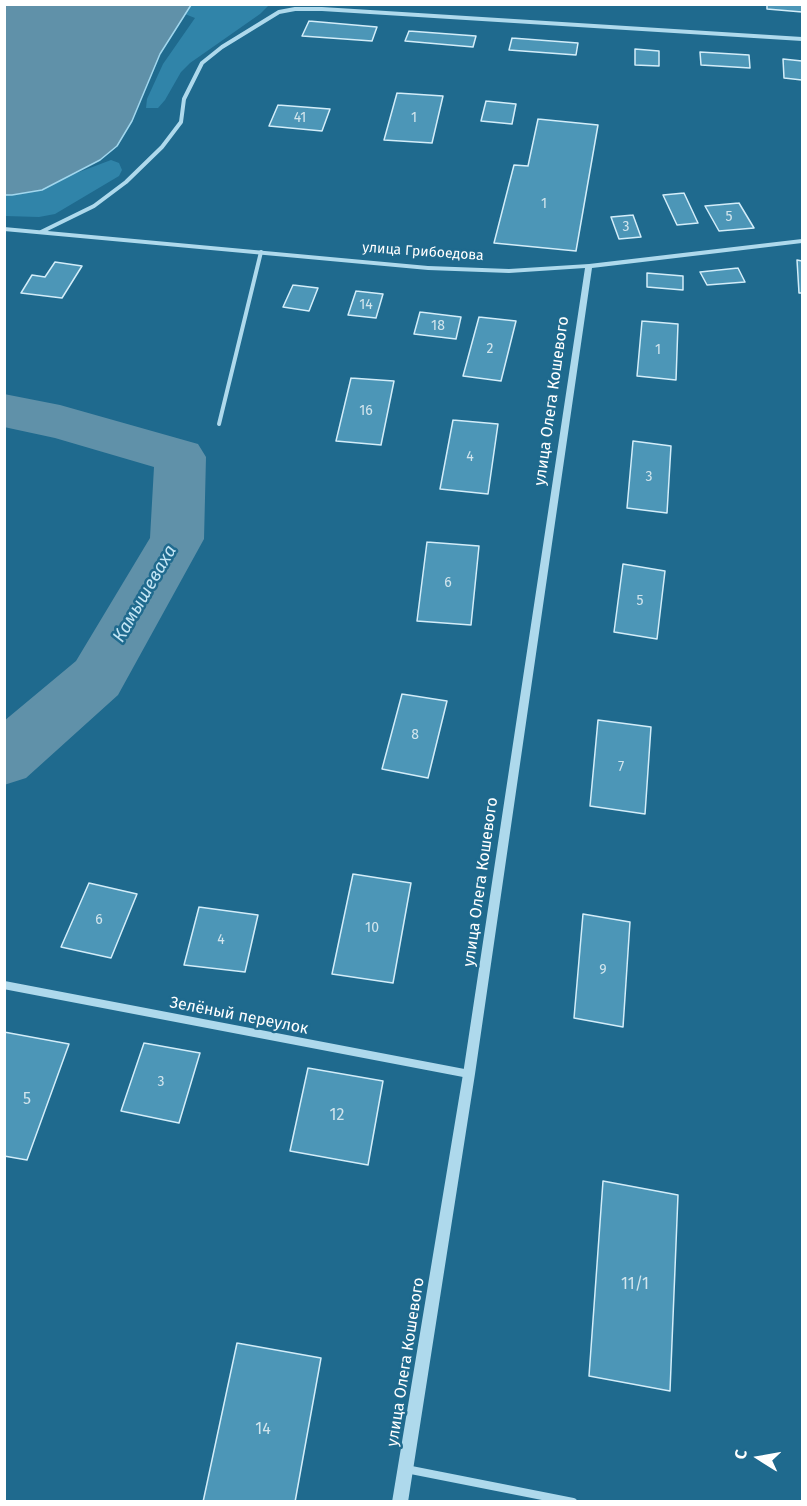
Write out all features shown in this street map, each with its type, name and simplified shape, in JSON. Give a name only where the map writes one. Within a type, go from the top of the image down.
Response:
[{"type":"street","points":[[279,12],[283,4]]},
{"type":"street","points":[[41,232],[94,206],[126,182],[162,147],[181,122],[184,99],[202,63],[222,47],[279,12],[296,9],[322,9],[802,39]]},
{"type":"street","name":"улица Грибоедова","points":[[4,229],[428,268],[497,271],[589,266],[802,241]]},
{"type":"street","name":"улица Олега Кошевого","points":[[400,1502],[469,1074],[589,266]]},
{"type":"street","name":"Зелёный переулок","points":[[4,985],[469,1074]]},
{"type":"street","points":[[405,1469],[573,1502]]},
{"type":"lane","points":[[219,424],[261,252]]},
{"type":"shaded area","points":[[4,5],[191,5],[160,54],[132,121],[117,146],[100,160],[42,190],[12,195],[4,195]]},
{"type":"shaded area","points":[[162,5],[269,5],[260,14],[190,63],[181,72],[158,108],[146,108],[147,99],[163,64],[195,18]]},
{"type":"shaded area","points":[[111,160],[119,163],[122,170],[119,176],[55,214],[39,217],[5,216],[5,187],[45,185]]},
{"type":"building","points":[[767,4],[802,4],[802,12],[767,9]]},
{"type":"building","points":[[309,21],[377,27],[372,41],[302,36]]},
{"type":"building","points":[[409,31],[476,36],[473,47],[405,41]]},
{"type":"building","points":[[512,38],[578,43],[576,55],[509,50]]},
{"type":"building","points":[[635,49],[659,51],[659,66],[635,65]]},
{"type":"building","points":[[700,52],[749,55],[750,68],[701,65]]},
{"type":"building","points":[[783,59],[802,61],[802,80],[784,78]]},
{"type":"building","points":[[397,93],[443,96],[432,143],[384,140]]},
{"type":"building","points":[[486,101],[516,104],[512,124],[481,121]]},
{"type":"building","points":[[278,105],[330,109],[322,131],[269,126]]},
{"type":"building","points":[[538,119],[598,125],[576,251],[494,243],[514,165],[528,166]]},
{"type":"building","points":[[684,193],[698,223],[677,225],[663,195]]},
{"type":"building","points":[[739,203],[754,228],[719,231],[705,206]]},
{"type":"building","points":[[633,215],[641,237],[619,239],[611,217]]},
{"type":"building","points":[[797,260],[802,261],[802,293],[799,293]]},
{"type":"building","points":[[55,262],[82,266],[62,298],[21,293],[32,275],[45,277]]},
{"type":"building","points":[[738,268],[745,282],[707,285],[700,272]]},
{"type":"building","points":[[647,273],[683,276],[683,290],[647,287]]},
{"type":"building","points":[[293,285],[318,288],[309,311],[283,307]]},
{"type":"building","points":[[356,291],[383,294],[376,318],[348,315]]},
{"type":"building","points":[[420,312],[461,317],[456,339],[414,334]]},
{"type":"building","points":[[479,317],[516,321],[501,381],[463,376]]},
{"type":"building","points":[[642,321],[678,324],[676,380],[637,376]]},
{"type":"building","points":[[351,378],[394,381],[381,445],[336,441]]},
{"type":"building","points":[[453,420],[498,424],[488,494],[440,489]]},
{"type":"building","points":[[633,441],[671,446],[667,513],[627,508]]},
{"type":"building","points":[[427,542],[479,546],[471,625],[417,621]]},
{"type":"building","points":[[623,564],[665,571],[657,639],[614,632]]},
{"type":"building","points":[[402,694],[447,701],[428,778],[382,769]]},
{"type":"building","points":[[598,720],[651,727],[645,814],[590,806]]},
{"type":"building","points":[[353,874],[411,883],[393,983],[332,974]]},
{"type":"building","points":[[89,883],[137,894],[111,958],[61,947]]},
{"type":"building","points":[[199,907],[258,915],[245,972],[184,965]]},
{"type":"building","points":[[583,914],[630,922],[623,1027],[574,1018]]},
{"type":"building","points":[[4,1032],[69,1044],[27,1160],[4,1156]]},
{"type":"building","points":[[144,1043],[200,1053],[179,1123],[121,1111]]},
{"type":"building","points":[[308,1068],[383,1081],[368,1165],[290,1151]]},
{"type":"building","points":[[603,1181],[678,1195],[670,1391],[589,1376]]},
{"type":"building","points":[[237,1343],[321,1358],[295,1502],[203,1502]]},
{"type":"waterway","name":"Камышеваха","points":[[4,410],[60,422],[180,457],[177,539],[97,678],[4,759]]}]
